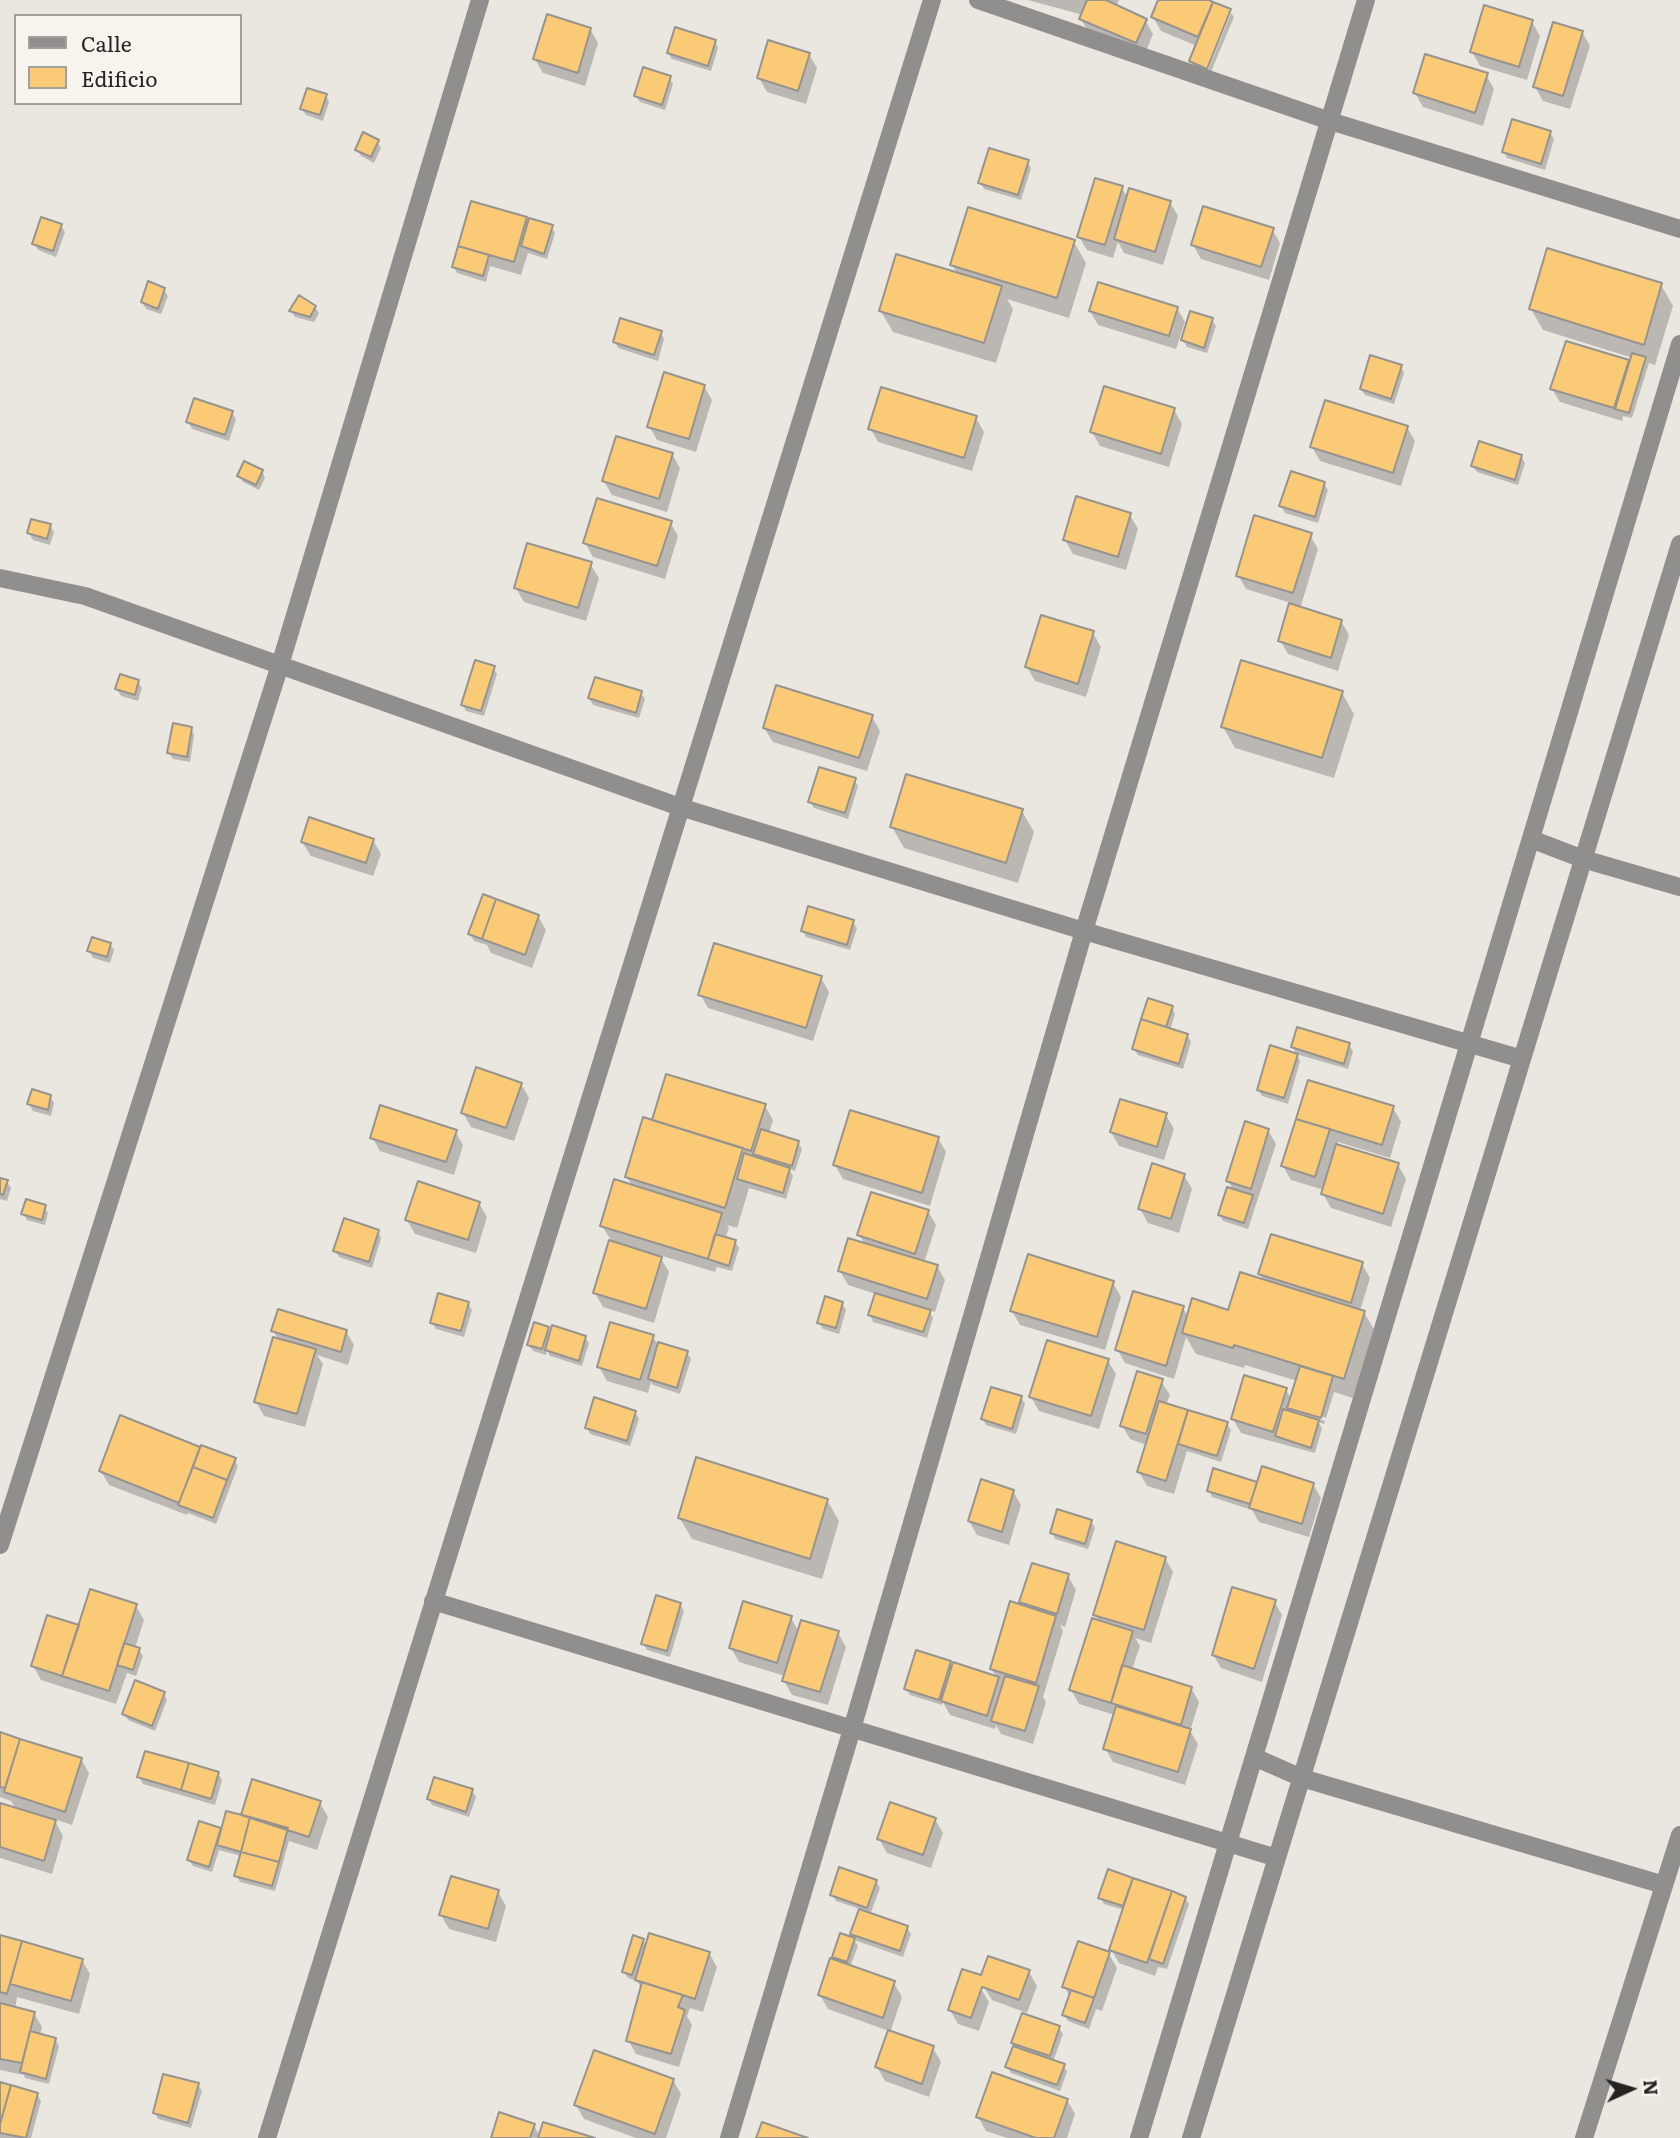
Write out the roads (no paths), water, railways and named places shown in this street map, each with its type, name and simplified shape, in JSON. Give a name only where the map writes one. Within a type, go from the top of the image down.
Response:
[{"type":"street","points":[[0,1545],[280,666],[480,0]]},
{"type":"street","points":[[267,2138],[932,0]]},
{"type":"street","points":[[978,0],[1330,121],[1680,229]]},
{"type":"street","points":[[729,2138],[852,1729],[1084,931],[1366,0]]},
{"type":"street","points":[[1139,2138],[1680,344]]},
{"type":"street","points":[[1191,2138],[1680,544]]},
{"type":"street","points":[[0,578],[85,596],[680,807],[1084,931],[1522,1059]]},
{"type":"street","points":[[1531,839],[1583,859],[1680,887]]},
{"type":"street","points":[[433,1601],[1277,1858]]},
{"type":"street","points":[[1254,1757],[1302,1778],[1664,1885]]},
{"type":"street","points":[[1584,2138],[1680,1835]]}]
